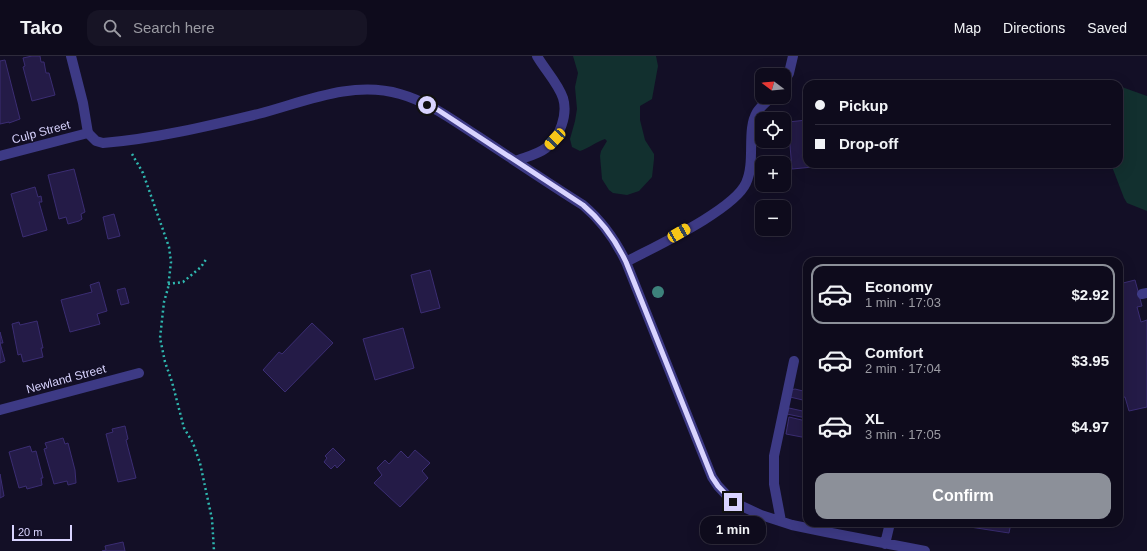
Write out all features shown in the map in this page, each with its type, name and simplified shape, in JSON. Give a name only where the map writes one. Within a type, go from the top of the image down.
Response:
[{"type":"street","points":[[71,56],[88,133],[96,141],[103,143],[152,137],[251,115],[327,94],[354,90],[382,90],[410,98],[438,110],[583,205],[596,216],[608,230],[626,262],[712,477],[718,486],[733,502],[761,515],[803,526]]},
{"type":"street","points":[[515,161],[533,155],[546,148],[555,139],[561,128],[564,114],[563,100],[559,90],[537,56]]},
{"type":"street","points":[[790,68],[793,56]]},
{"type":"street","points":[[626,262],[727,206],[738,196],[746,185],[750,175],[752,164],[754,119],[757,112],[765,104]]},
{"type":"street","name":"Culp Street","points":[[0,156],[88,133]]},
{"type":"street","points":[[781,521],[774,484],[774,456],[794,361]]},
{"type":"street","name":"Newland Street","points":[[0,410],[139,373]]},
{"type":"street","points":[[806,527],[925,551]]},
{"type":"street","points":[[885,544],[889,527]]},
{"type":"path","points":[[124,141],[143,173],[169,247],[171,262],[160,338],[165,362],[184,428],[193,443],[200,463],[212,520],[214,551]]},
{"type":"path","points":[[168,284],[182,282],[201,267],[207,258]]},
{"type":"green space","points":[[573,56],[656,56],[658,66],[652,99],[640,106],[640,120],[645,140],[654,154],[652,177],[639,191],[627,195],[613,193],[609,190],[602,179],[600,156],[601,151],[607,141],[605,139],[580,151],[572,147],[570,139],[577,109],[575,87],[578,73]]},
{"type":"green space","points":[[1123,87],[1147,96],[1147,211],[1127,203],[1113,168],[1123,168]]},
{"type":"building","points":[[40,56],[41,62],[44,62],[46,73],[49,73],[55,95],[32,101],[23,67],[25,66],[23,58]]},
{"type":"building","points":[[5,60],[20,119],[9,123],[0,124],[0,61]]},
{"type":"building","points":[[803,120],[803,168],[792,169],[791,122]]},
{"type":"building","points":[[74,169],[85,212],[81,214],[82,219],[68,224],[66,217],[59,219],[48,175]]},
{"type":"building","points":[[35,187],[38,197],[41,196],[42,202],[39,202],[47,230],[23,237],[11,194]]},
{"type":"building","points":[[114,214],[120,236],[108,239],[103,217]]},
{"type":"building","points":[[430,270],[440,308],[421,313],[411,275]]},
{"type":"building","points":[[1135,280],[1142,306],[1137,307],[1141,322],[1147,320],[1147,407],[1129,411],[1125,397],[1123,397],[1123,283]]},
{"type":"building","points":[[99,282],[107,311],[97,314],[100,324],[70,332],[61,300],[92,292],[90,285]]},
{"type":"building","points":[[125,288],[129,303],[121,305],[117,290]]},
{"type":"building","points":[[37,321],[43,348],[41,348],[43,357],[23,362],[21,354],[18,355],[12,324],[19,322],[20,325]]},
{"type":"building","points":[[312,323],[333,343],[285,392],[263,370],[279,352],[282,354]]},
{"type":"building","points":[[403,328],[414,368],[375,380],[363,339]]},
{"type":"building","points":[[0,332],[3,343],[0,343]]},
{"type":"building","points":[[0,343],[5,361],[0,363]]},
{"type":"building","points":[[795,389],[803,391],[803,400],[790,397],[791,390]]},
{"type":"building","points":[[789,408],[803,411],[803,417],[787,414]]},
{"type":"building","points":[[789,417],[803,420],[803,437],[786,434]]},
{"type":"building","points":[[125,426],[128,439],[126,440],[136,478],[118,482],[106,434],[113,432],[112,429]]},
{"type":"building","points":[[63,438],[65,444],[68,443],[75,470],[76,483],[68,485],[67,481],[54,484],[44,449],[47,448],[45,443]]},
{"type":"building","points":[[30,446],[32,452],[36,451],[43,478],[41,478],[42,485],[27,489],[26,486],[19,488],[9,452]]},
{"type":"building","points":[[333,448],[345,460],[337,468],[335,465],[331,469],[324,462],[327,458],[325,456]]},
{"type":"building","points":[[415,450],[430,463],[422,471],[428,478],[400,507],[374,483],[382,475],[377,468],[385,460],[389,464],[401,451],[408,458]]},
{"type":"building","points":[[0,474],[4,496],[0,498]]},
{"type":"building","points":[[970,527],[1010,527],[1009,533]]},
{"type":"building","points":[[123,542],[125,551],[102,551],[106,550],[105,546]]},
{"type":"route","points":[[427,105],[438,110],[583,205],[596,216],[608,230],[626,262],[712,477],[724,494],[733,502]]}]
